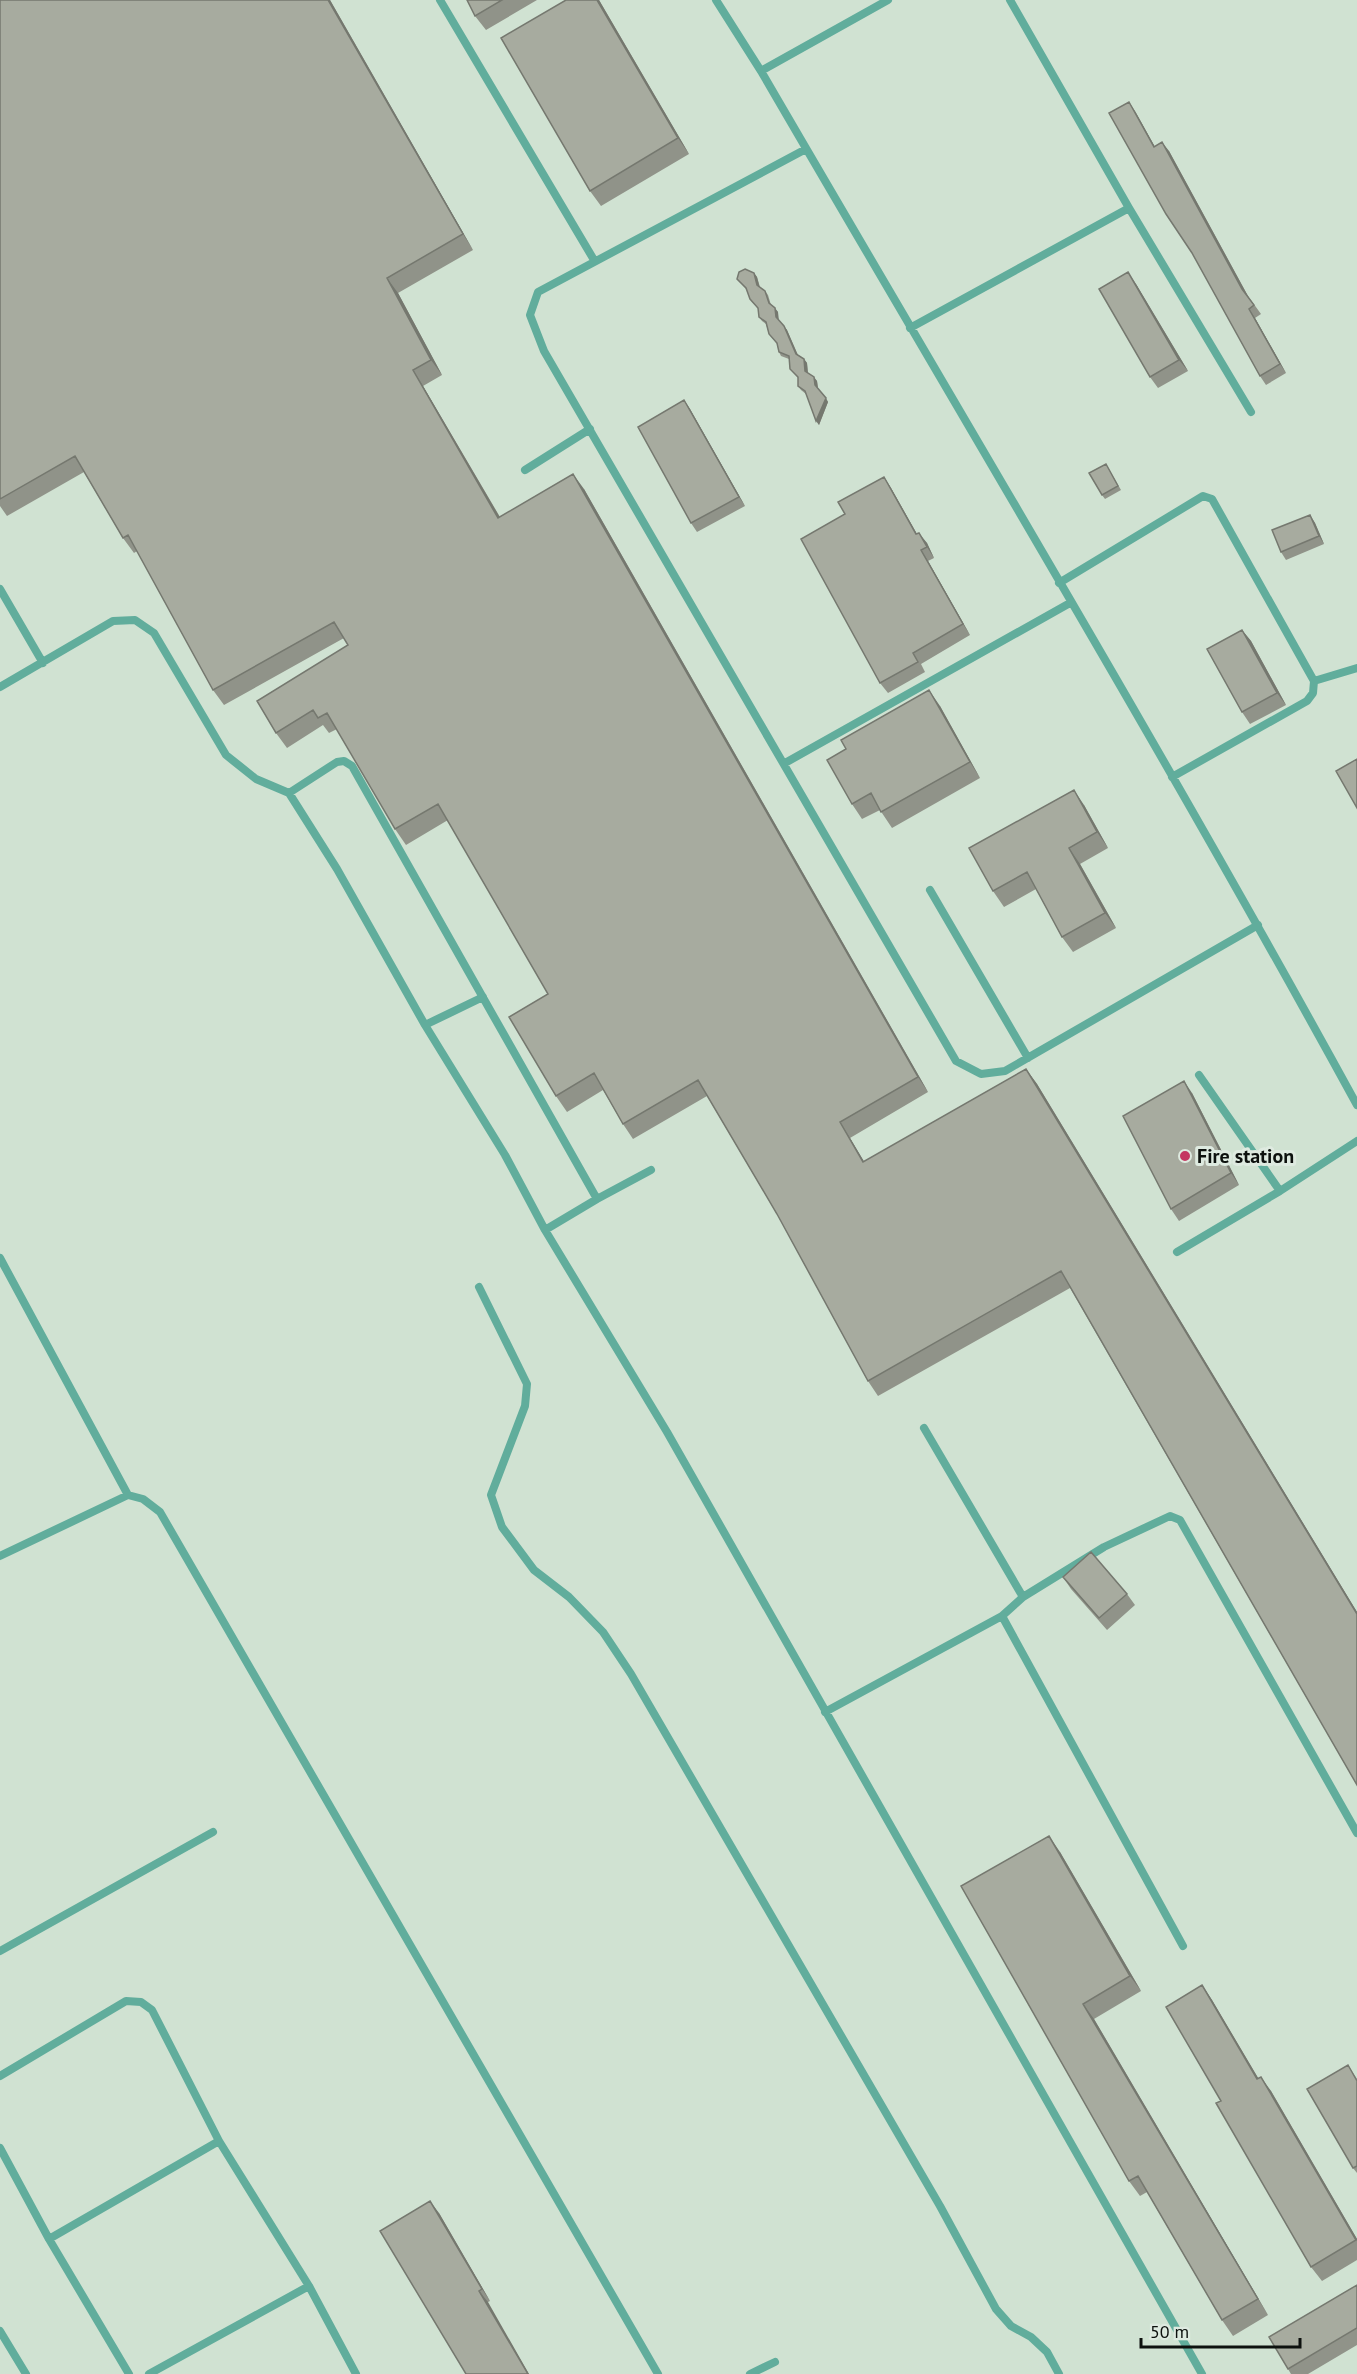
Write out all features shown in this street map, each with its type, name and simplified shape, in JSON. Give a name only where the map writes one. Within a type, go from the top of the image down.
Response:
[{"type":"lane","points":[[440,0],[594,260]]},
{"type":"lane","points":[[716,0],[761,71],[1258,925],[1357,1105]]},
{"type":"lane","points":[[761,71],[888,0]]},
{"type":"lane","points":[[1010,0],[1129,208],[1251,412]]},
{"type":"lane","points":[[806,149],[594,260],[538,292],[530,315],[544,351],[956,1061],[981,1074],[1005,1071],[1258,925]]},
{"type":"lane","points":[[910,328],[1129,208]]},
{"type":"lane","points":[[525,470],[590,429]]},
{"type":"lane","points":[[1059,583],[1203,496],[1212,499],[1314,681],[1313,693],[1307,701],[1172,777]]},
{"type":"lane","points":[[0,589],[43,663]]},
{"type":"lane","points":[[785,763],[1070,603]]},
{"type":"lane","points":[[0,687],[113,621],[135,620],[154,633],[226,755],[256,779],[289,793],[337,868],[425,1025],[505,1155],[545,1230],[667,1432],[1202,2374]]},
{"type":"lane","points":[[1314,681],[1357,668]]},
{"type":"lane","points":[[289,793],[338,762],[344,761],[352,766],[597,1199]]},
{"type":"lane","points":[[930,890],[1028,1058]]},
{"type":"lane","points":[[425,1025],[483,997]]},
{"type":"lane","points":[[1199,1075],[1280,1191]]},
{"type":"lane","points":[[1177,1252],[1280,1191],[1357,1141]]},
{"type":"lane","points":[[545,1230],[651,1170]]},
{"type":"lane","points":[[0,1258],[128,1495]]},
{"type":"lane","points":[[479,1287],[527,1384],[525,1406],[491,1495],[502,1527],[534,1570],[569,1597],[603,1632],[631,1674],[940,2206],[996,2308],[1011,2326],[1031,2337],[1047,2352],[1059,2374]]},
{"type":"lane","points":[[924,1428],[1023,1597]]},
{"type":"lane","points":[[0,1556],[128,1495],[142,1499],[160,1512],[658,2374]]},
{"type":"lane","points":[[825,1712],[1002,1616],[1023,1597],[1104,1547],[1170,1516],[1180,1520],[1357,1833]]},
{"type":"lane","points":[[1002,1616],[1183,1946]]},
{"type":"lane","points":[[0,1951],[213,1832]]},
{"type":"lane","points":[[0,2076],[126,2001],[141,2002],[152,2010],[219,2141],[309,2286],[356,2374]]},
{"type":"lane","points":[[49,2239],[219,2141]]},
{"type":"lane","points":[[0,2148],[49,2239],[129,2374]]},
{"type":"lane","points":[[149,2374],[309,2286]]},
{"type":"lane","points":[[0,2331],[26,2374]]},
{"type":"lane","points":[[750,2374],[775,2362]]},
{"type":"shaded area","points":[[0,0],[1357,0],[1357,2374],[0,2374]]},
{"type":"building","points":[[0,0],[328,0],[463,234],[387,278],[431,360],[413,370],[498,518],[573,474],[918,1077],[840,1122],[863,1162],[1026,1069],[1357,1614],[1357,1785],[1061,1271],[868,1381],[777,1214],[698,1080],[623,1124],[594,1073],[556,1096],[509,1017],[548,994],[438,804],[395,829],[327,713],[318,718],[313,710],[276,733],[257,701],[348,645],[334,622],[213,690],[128,535],[123,538],[75,456],[0,499]]},
{"type":"building","points":[[467,0],[502,0],[475,16]]},
{"type":"building","points":[[566,0],[597,0],[678,138],[590,191],[501,38]]},
{"type":"building","points":[[1129,102],[1154,147],[1162,142],[1242,289],[1254,305],[1249,309],[1280,364],[1260,376],[1192,253],[1166,214],[1109,113]]},
{"type":"building","points":[[745,269],[754,273],[757,285],[765,291],[769,303],[775,308],[776,317],[784,326],[796,354],[804,359],[805,371],[814,377],[815,385],[826,398],[816,421],[805,391],[798,386],[798,377],[790,369],[789,356],[779,352],[777,343],[769,334],[766,322],[759,317],[758,308],[750,299],[746,288],[737,279],[739,272]]},
{"type":"building","points":[[1128,272],[1179,360],[1150,377],[1099,289]]},
{"type":"building","points":[[684,400],[739,497],[691,523],[638,427]]},
{"type":"building","points":[[1106,464],[1118,486],[1102,495],[1089,473]]},
{"type":"building","points":[[884,477],[916,534],[919,533],[927,547],[921,550],[963,624],[913,653],[918,662],[880,683],[801,539],[845,514],[838,502]]},
{"type":"building","points":[[1310,515],[1319,536],[1281,552],[1272,530]]},
{"type":"building","points":[[1242,630],[1277,693],[1242,712],[1207,649]]},
{"type":"building","points":[[929,690],[970,762],[881,812],[871,793],[852,804],[827,760],[846,749],[841,740]]},
{"type":"building","points":[[1357,759],[1357,808],[1336,771]]},
{"type":"building","points":[[1074,790],[1097,832],[1069,848],[1105,913],[1062,937],[1027,872],[993,891],[969,848]]},
{"type":"building","name":"Fire station","points":[[1184,1081],[1231,1173],[1171,1209],[1123,1116]]},
{"type":"building","points":[[1091,1552],[1127,1594],[1099,1618],[1063,1577]]},
{"type":"building","points":[[1049,1836],[1130,1976],[1083,2004],[1258,2299],[1222,2320],[1138,2176],[1129,2181],[961,1886]]},
{"type":"building","points":[[1202,1985],[1257,2079],[1261,2077],[1356,2240],[1311,2267],[1216,2103],[1221,2101],[1166,2007]]},
{"type":"building","points":[[1348,2065],[1357,2081],[1357,2166],[1353,2168],[1307,2089]]},
{"type":"building","points":[[430,2201],[482,2289],[479,2291],[528,2374],[466,2374],[380,2231]]},
{"type":"building","points":[[1357,2285],[1357,2328],[1288,2369],[1269,2337]]},
{"type":"place","name":"Fire station","points":[[1185,1156]]}]
